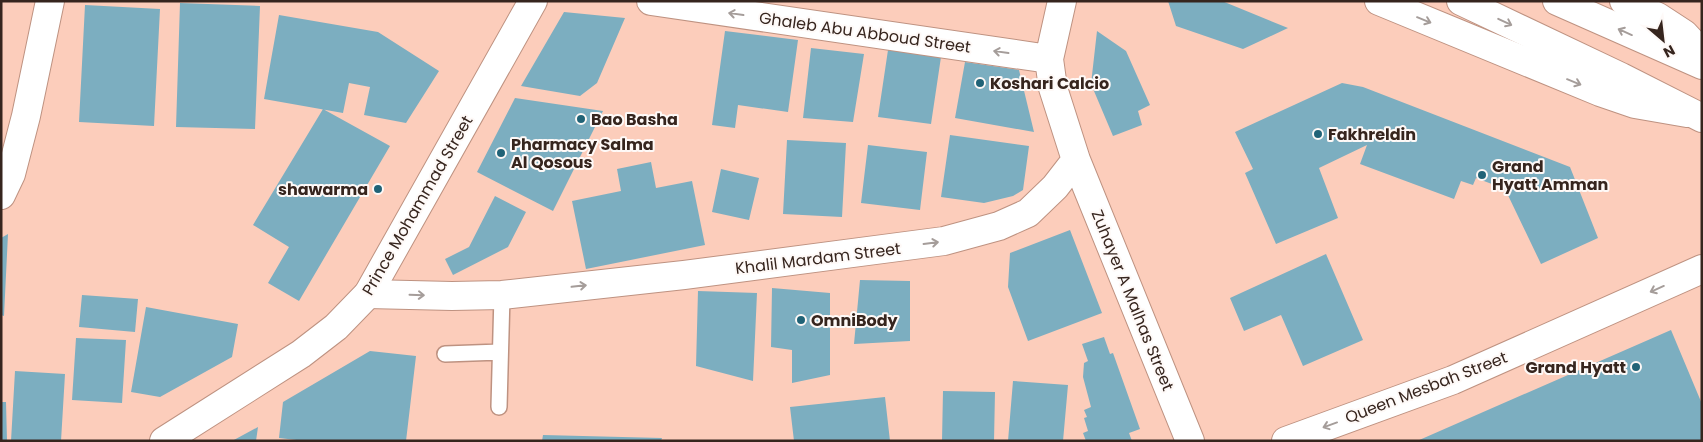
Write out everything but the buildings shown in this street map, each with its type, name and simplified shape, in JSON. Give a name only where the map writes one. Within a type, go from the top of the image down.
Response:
[{"type":"street","points":[[1,195],[12,174],[50,1]]},
{"type":"street","name":"Prince Mohammad Street","points":[[164,441],[301,354],[336,327],[368,294],[533,1]]},
{"type":"street","name":"Ghaleb Abu Abboud Street","points":[[651,1],[1049,59]]},
{"type":"street","points":[[1062,1],[1049,59],[1053,88],[1076,160]]},
{"type":"street","points":[[1379,1],[1600,92],[1635,104],[1697,116]]},
{"type":"street","points":[[1461,1],[1621,77],[1697,116]]},
{"type":"street","points":[[1557,1],[1702,65]]},
{"type":"street","points":[[1624,1],[1658,17],[1684,34],[1702,53]]},
{"type":"street","name":"Khalil Mardam Street","points":[[368,294],[502,295],[684,275],[944,241],[999,226],[1028,213],[1055,187],[1076,160]]},
{"type":"street","name":"Zuhayer A Malhas Street","points":[[1076,160],[1190,441]]},
{"type":"street","name":"Queen Mesbah Street","points":[[1286,441],[1452,380],[1702,269]]},
{"type":"lane","points":[[499,407],[502,295]]},
{"type":"lane","points":[[445,354],[500,352]]},
{"type":"place","name":"Koshari Calcio","points":[[980,83]]},
{"type":"place","name":"Bao Basha","points":[[581,119]]},
{"type":"place","name":"Fakhreldin","points":[[1318,134]]},
{"type":"place","name":"Pharmacy Salma Al Qosous","points":[[501,153]]},
{"type":"place","name":"Grand Hyatt Amman","points":[[1482,175]]},
{"type":"place","name":"shawarma","points":[[378,189]]},
{"type":"place","name":"OmniBody","points":[[801,320]]},
{"type":"place","name":"Grand Hyatt","points":[[1636,367]]}]
